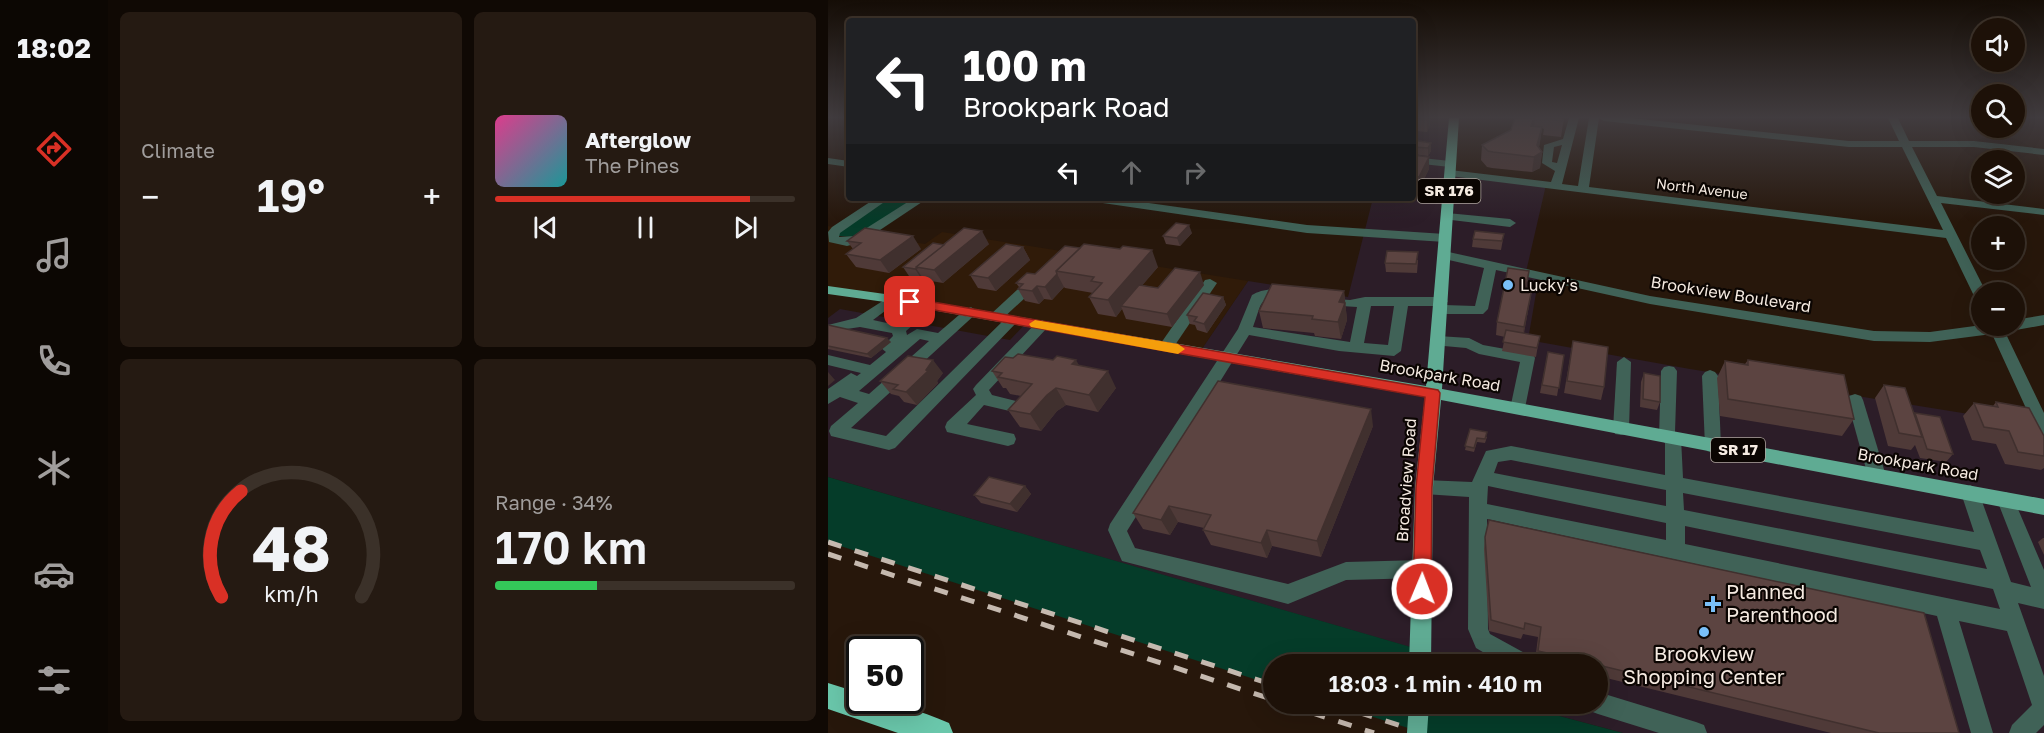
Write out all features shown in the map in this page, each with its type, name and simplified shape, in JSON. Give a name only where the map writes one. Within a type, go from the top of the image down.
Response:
[{"type":"highway","points":[[828,696],[939,733]]},
{"type":"main road","name":"Broadview Road","points":[[1420,654],[1424,487],[1438,341],[1451,152]]},
{"type":"main road","name":"Brookpark Road","points":[[828,290],[971,312],[1433,393],[2044,507]]},
{"type":"main road","points":[[1417,733],[1418,714]]},
{"type":"street","points":[[1548,152],[1547,163],[1560,169]]},
{"type":"street","points":[[1556,186],[1565,152]]},
{"type":"street","points":[[1583,190],[1589,152]]},
{"type":"street","points":[[1910,152],[1974,282]]},
{"type":"street","points":[[828,161],[846,164]]},
{"type":"street","name":"North Avenue","points":[[1416,161],[1450,169],[1583,190],[1951,235]]},
{"type":"street","points":[[1416,190],[1449,192]]},
{"type":"street","points":[[1932,199],[2044,212]]},
{"type":"street","points":[[880,201],[836,230],[833,239],[848,242],[858,239],[917,201]]},
{"type":"street","points":[[1110,201],[1307,229],[1445,238]]},
{"type":"street","points":[[1447,217],[1510,223]]},
{"type":"street","name":"Brookview Boulevard","points":[[1444,255],[1650,300],[1874,336],[1930,337],[1971,331]]},
{"type":"street","points":[[1422,569],[1346,571],[1288,594],[1129,555],[1117,530],[1228,358],[1245,330],[1257,298],[1264,293],[1350,304],[1365,301],[1402,302],[1478,311],[1481,309],[1491,265]]},
{"type":"street","points":[[996,317],[1043,273]]},
{"type":"street","points":[[1166,347],[1210,283]]},
{"type":"street","points":[[860,322],[892,299]]},
{"type":"street","points":[[1356,347],[1365,301]]},
{"type":"street","points":[[1245,330],[1394,351],[1402,302]]},
{"type":"street","points":[[899,330],[929,305]]},
{"type":"street","points":[[971,312],[837,431],[889,442],[1012,320]]},
{"type":"street","name":"Brookview Boulevard","points":[[2025,324],[2044,320]]},
{"type":"street","points":[[828,332],[836,326],[860,322],[899,330]]},
{"type":"street","points":[[1026,409],[986,400],[981,389],[1042,325]]},
{"type":"street","points":[[828,398],[900,338],[899,330]]},
{"type":"street","points":[[871,400],[846,394],[917,334],[941,339]]},
{"type":"street","points":[[2000,336],[2044,430]]},
{"type":"street","points":[[1438,341],[1469,343],[1479,350],[1528,358],[1518,410]]},
{"type":"street","points":[[828,360],[864,368]]},
{"type":"street","points":[[1621,429],[1624,362]]},
{"type":"street","points":[[886,388],[881,399],[858,422],[862,428],[878,432],[897,425],[944,380],[960,370]]},
{"type":"street","points":[[1669,371],[1676,552]]},
{"type":"street","points":[[1710,376],[1713,446]]},
{"type":"street","points":[[984,396],[953,427],[1008,439]]},
{"type":"street","points":[[1855,399],[1877,476]]},
{"type":"street","points":[[1505,654],[1483,641],[1478,629],[1480,493],[1492,456],[1511,453],[1987,543]]},
{"type":"street","points":[[1424,487],[1675,517],[2001,586],[2044,599]]},
{"type":"street","points":[[1480,493],[1676,552],[2013,622]]},
{"type":"street","points":[[1970,493],[2043,705],[2039,714],[2020,733]]},
{"type":"street","points":[[2006,500],[2044,594]]},
{"type":"street","points":[[1945,608],[1982,733]]},
{"type":"street","points":[[1608,706],[1696,733]]},
{"type":"shaded area","points":[[1416,152],[1452,152],[1450,173],[1546,185],[1526,272],[1539,276],[1528,340],[1690,369],[2044,426],[2044,733],[1623,733],[1552,714],[1608,714],[1608,654],[1420,654],[1420,650],[828,477],[828,318],[840,309],[1010,340],[1027,322],[1199,353],[1248,281],[1348,297],[1372,201],[1416,201]]},
{"type":"shaded area","points":[[828,226],[839,228],[833,239],[866,235],[925,244],[942,232],[1248,281],[1199,353],[828,290]]},
{"type":"green space","points":[[885,201],[913,201],[856,237],[839,236],[839,232]]},
{"type":"green space","points":[[828,477],[1421,650],[1421,654],[1263,654],[1263,682],[828,542]]},
{"type":"green space","points":[[1364,714],[1552,714],[1623,733],[1424,733]]},
{"type":"building","points":[[1497,152],[1542,152],[1534,157]]},
{"type":"building","points":[[1416,155],[1429,157],[1419,177],[1416,176]]},
{"type":"building","points":[[1176,223],[1189,225],[1177,238],[1163,236]]},
{"type":"building","points":[[865,228],[913,236],[880,260],[846,254],[861,243],[847,241]]},
{"type":"building","points":[[964,228],[982,231],[934,270],[916,267]]},
{"type":"building","points":[[1475,231],[1504,234],[1502,241],[1473,239]]},
{"type":"building","points":[[933,243],[944,245],[917,268],[903,267]]},
{"type":"building","points":[[1006,244],[1023,247],[988,278],[970,275]]},
{"type":"building","points":[[1084,244],[1120,249],[1123,246],[1152,250],[1108,300],[1089,297],[1102,283],[1091,281],[1094,277],[1056,271]]},
{"type":"building","points":[[1065,246],[1080,248],[1056,271],[1057,274],[1045,287],[1037,286],[1032,291],[1018,289],[1023,284],[1016,283],[1027,273],[1035,274]]},
{"type":"building","points":[[1387,251],[1418,252],[1416,264],[1385,263]]},
{"type":"building","points":[[1175,268],[1200,272],[1167,314],[1121,306],[1139,285],[1158,288]]},
{"type":"building","points":[[1508,268],[1529,271],[1526,287],[1532,289],[1524,327],[1497,322]]},
{"type":"building","points":[[1272,284],[1344,291],[1339,302],[1345,303],[1338,322],[1312,319],[1313,316],[1259,311]]},
{"type":"building","points":[[1203,293],[1223,297],[1204,324],[1194,321],[1197,317],[1187,315]]},
{"type":"building","points":[[828,325],[887,338],[867,354],[828,346]]},
{"type":"building","points":[[1506,330],[1540,336],[1537,348],[1503,342]]},
{"type":"building","points":[[1573,341],[1608,347],[1604,387],[1567,381]]},
{"type":"building","points":[[1548,352],[1564,355],[1559,388],[1542,385]]},
{"type":"building","points":[[1018,354],[1053,360],[1057,356],[1076,360],[1072,364],[1108,371],[1089,395],[1056,388],[1030,414],[1008,410],[1032,384],[998,377],[1002,373],[992,371],[1005,357],[1013,358]]},
{"type":"building","points":[[908,356],[933,360],[926,370],[928,371],[906,392],[893,389],[898,385],[880,381]]},
{"type":"building","points":[[1748,360],[1844,375],[1854,419],[1728,399],[1725,361],[1748,365]]},
{"type":"building","points":[[1644,373],[1660,376],[1660,402],[1643,399]]},
{"type":"building","points":[[1218,381],[1371,409],[1317,541],[1267,530],[1261,543],[1203,530],[1211,515],[1169,506],[1161,520],[1133,513]]},
{"type":"building","points":[[1884,385],[1905,388],[1922,437],[1899,433]]},
{"type":"building","points":[[1996,402],[2029,408],[2044,436],[2044,456],[2018,452],[2009,431],[1984,427],[1974,403],[1998,407]]},
{"type":"building","points":[[1915,413],[1940,417],[1953,454],[1927,449]]},
{"type":"building","points":[[1470,429],[1487,432],[1485,439],[1477,438],[1474,448],[1465,446]]},
{"type":"building","points":[[989,477],[1025,486],[1010,504],[974,495]]},
{"type":"building","name":"Brookview Shopping Center","points":[[1489,520],[1924,613],[1959,733],[1879,733],[1608,667],[1608,654],[1552,654],[1538,651],[1541,627],[1525,623],[1524,629],[1491,620],[1485,537]]},
{"type":"railway","points":[[828,542],[1263,681]]},
{"type":"railway","points":[[828,554],[1263,696]]},
{"type":"railway","points":[[1316,714],[1374,733]]},
{"type":"railway","points":[[1364,714],[1424,733]]},
{"type":"slow traffic","points":[[1035,324],[1178,349]]},
{"type":"place","name":"Lucky's","points":[[1508,285]]},
{"type":"place","name":"Planned Parenthood","points":[[1713,604]]},
{"type":"place","name":"Brookview Shopping Center","points":[[1704,632]]},
{"type":"route","points":[[910,302],[1433,393],[1424,487],[1422,589]]}]
